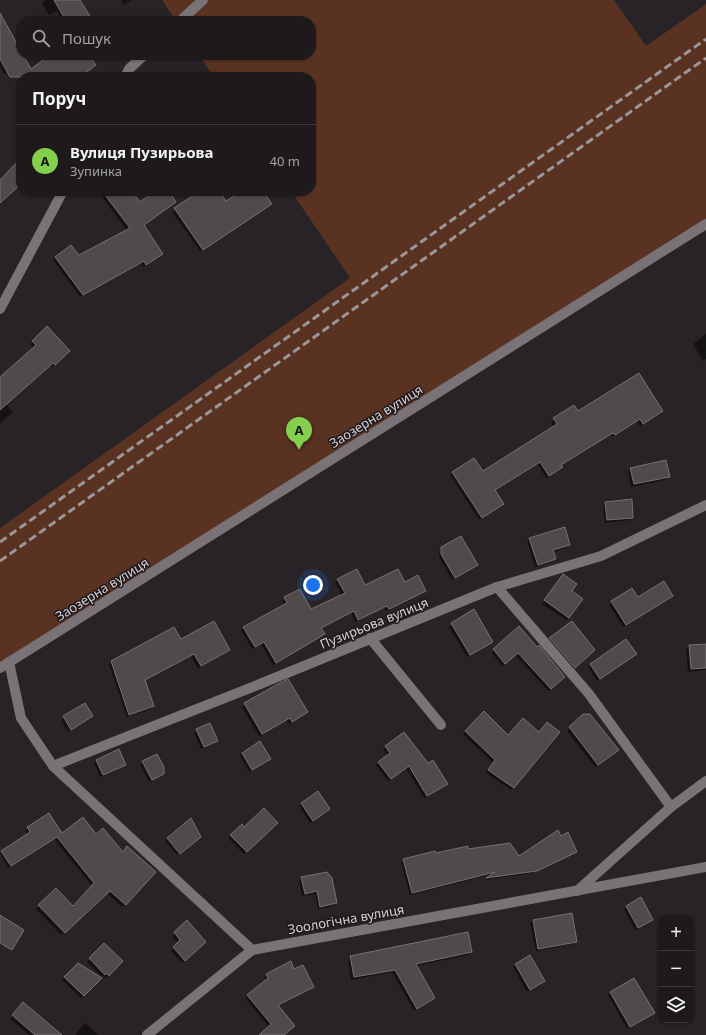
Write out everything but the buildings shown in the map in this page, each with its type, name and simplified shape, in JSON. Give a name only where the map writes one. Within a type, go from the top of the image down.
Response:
[{"type":"street","points":[[185,16],[203,0]]},
{"type":"street","points":[[128,72],[139,60]]},
{"type":"street","points":[[0,309],[61,196]]},
{"type":"street","name":"Заозерна вулиця","points":[[0,668],[706,224]]},
{"type":"street","name":"Пузирьова вулиця","points":[[53,766],[260,684],[497,587],[601,556],[706,506]]},
{"type":"street","points":[[497,587],[589,694],[671,807]]},
{"type":"street","points":[[370,638],[441,725]]},
{"type":"street","points":[[9,662],[21,718],[53,766],[252,950]]},
{"type":"street","points":[[577,891],[671,807],[706,781]]},
{"type":"street","name":"Зоологічна вулиця","points":[[148,1035],[252,950],[706,868]]},
{"type":"shaded area","points":[[162,0],[614,0],[646,46],[706,4],[706,224],[0,668],[0,528],[350,278],[294,196],[316,196],[316,72],[211,72],[202,60],[316,60],[316,16],[173,16]]},
{"type":"railway","points":[[0,542],[706,39]]},
{"type":"railway","points":[[0,561],[706,58]]},
{"type":"place","name":"Вулиця Пузирьова","points":[[299,450]]}]
